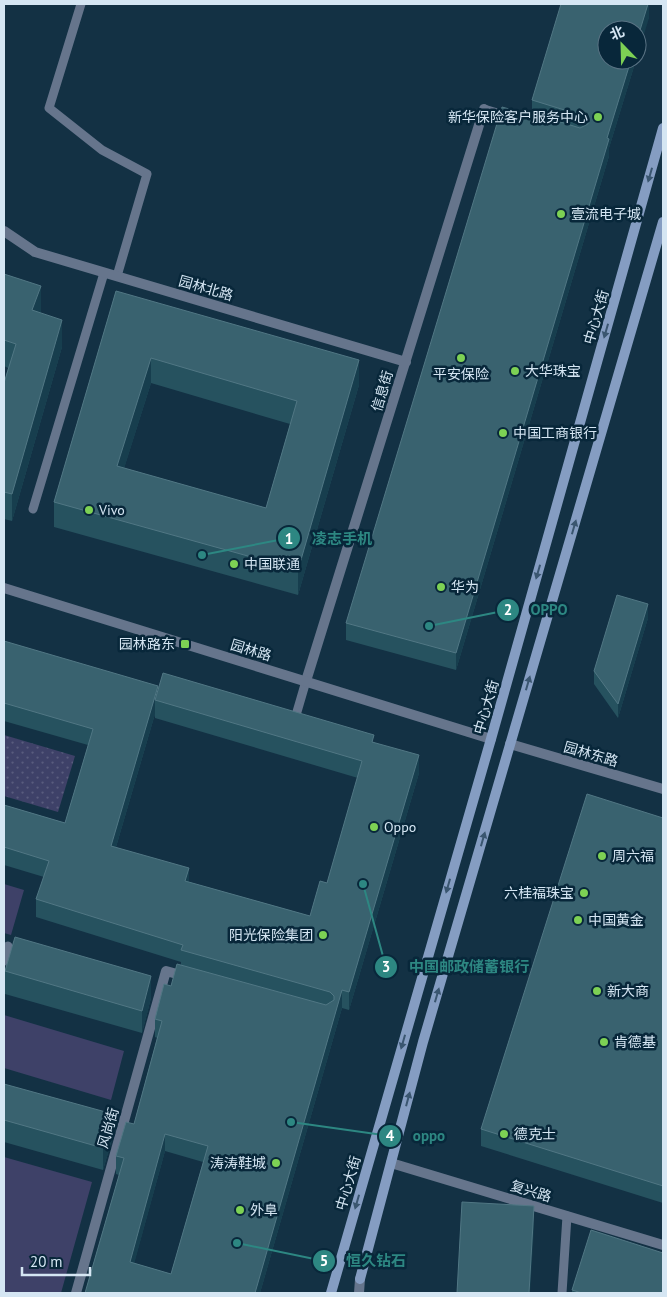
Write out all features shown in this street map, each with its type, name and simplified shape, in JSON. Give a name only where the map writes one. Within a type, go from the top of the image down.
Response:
[{"type":"main road","name":"中心大街","points":[[331,1293],[491,739],[663,128]]},
{"type":"main road","points":[[360,1279],[423,1042],[663,222]]},
{"type":"street","name":"信息街","points":[[306,682],[484,109]]},
{"type":"street","name":"园林北路","points":[[4,231],[35,252],[406,362]]},
{"type":"street","name":"园林路","points":[[4,588],[491,739]]},
{"type":"street","name":"园林东路","points":[[510,744],[663,789]]},
{"type":"street","name":"风尚街","points":[[76,1293],[166,971],[194,978]]},
{"type":"street","name":"复兴路","points":[[391,1163],[663,1245]]},
{"type":"street","points":[[359,1293],[360,1279]]},
{"type":"lane","points":[[81,4],[49,108],[102,150],[147,174],[116,276]]},
{"type":"lane","points":[[484,109],[520,120]]},
{"type":"lane","points":[[33,509],[104,272]]},
{"type":"lane","points":[[294,723],[306,682]]},
{"type":"lane","points":[[4,961],[8,946]]},
{"type":"lane","points":[[562,1293],[567,1216]]},
{"type":"shaded area","points":[[4,735],[75,756],[58,812],[4,796]]},
{"type":"shaded area","points":[[4,884],[24,890],[11,935],[4,933]]},
{"type":"shaded area","points":[[4,1015],[124,1051],[111,1100],[4,1068]]},
{"type":"shaded area","points":[[4,1157],[92,1182],[61,1293],[4,1293]]},
{"type":"building","points":[[561,4],[648,4],[643,20],[597,20],[597,70],[628,70],[456,653],[346,623],[502,107],[527,114],[528,112],[580,128],[588,124],[588,120],[584,116],[532,100]]},
{"type":"building","points":[[4,274],[41,286],[32,310],[62,320],[12,494],[4,492],[4,383],[16,344],[4,340]]},
{"type":"building","points":[[116,291],[359,360],[298,570],[54,502]],"holes":[[[151,358],[297,401],[266,508],[117,466]]]},
{"type":"building","points":[[617,595],[648,604],[618,704],[594,671]]},
{"type":"building","points":[[4,641],[158,686],[111,846],[189,868],[185,881],[310,916],[320,881],[327,883],[362,761],[155,700],[163,673],[374,735],[372,742],[419,755],[349,992],[342,990],[255,1293],[85,1293],[124,1158],[116,1156],[126,1122],[134,1124],[162,1021],[155,1019],[164,984],[171,986],[177,964],[326,1005],[334,1000],[334,996],[330,992],[181,950],[183,945],[36,899],[49,861],[4,847],[4,805],[65,823],[93,729],[4,703]],"holes":[[[165,1134],[208,1146],[171,1274],[130,1262]]]},
{"type":"building","name":"新大商","points":[[587,794],[663,818],[663,1186],[481,1129]]},
{"type":"building","points":[[15,937],[151,976],[142,1011],[5,971]]},
{"type":"building","points":[[4,1084],[113,1114],[103,1148],[4,1120]]},
{"type":"building","points":[[462,1202],[534,1206],[529,1293],[457,1293]]},
{"type":"building","points":[[591,1230],[663,1253],[663,1293],[582,1293],[572,1290]]},
{"type":"place","name":"新华保险客户服务中心","points":[[598,117]]},
{"type":"place","name":"壹流电子城","points":[[561,214]]},
{"type":"place","name":"平安保险","points":[[461,358]]},
{"type":"place","name":"大华珠宝","points":[[515,371]]},
{"type":"place","name":"中国工商银行","points":[[503,433]]},
{"type":"place","name":"Vivo","points":[[89,510]]},
{"type":"place","name":"凌志手机","points":[[202,555]]},
{"type":"place","name":"中国联通","points":[[234,564]]},
{"type":"place","name":"华为","points":[[441,587]]},
{"type":"place","name":"OPPO","points":[[429,626]]},
{"type":"place","name":"园林路东","points":[[185,644]]},
{"type":"place","name":"Oppo","points":[[374,827]]},
{"type":"place","name":"周六福","points":[[602,856]]},
{"type":"place","name":"中国邮政储蓄银行","points":[[363,884]]},
{"type":"place","name":"六桂福珠宝","points":[[584,893]]},
{"type":"place","name":"中国黄金","points":[[578,920]]},
{"type":"place","name":"阳光保险集团","points":[[323,935]]},
{"type":"place","name":"新大商","points":[[597,991]]},
{"type":"place","name":"肯德基","points":[[604,1042]]},
{"type":"place","name":"oppo","points":[[291,1122]]},
{"type":"place","name":"德克士","points":[[504,1134]]},
{"type":"place","name":"涛涛鞋城","points":[[276,1163]]},
{"type":"place","name":"外阜","points":[[240,1210]]},
{"type":"place","name":"恒久钻石","points":[[237,1243]]}]
